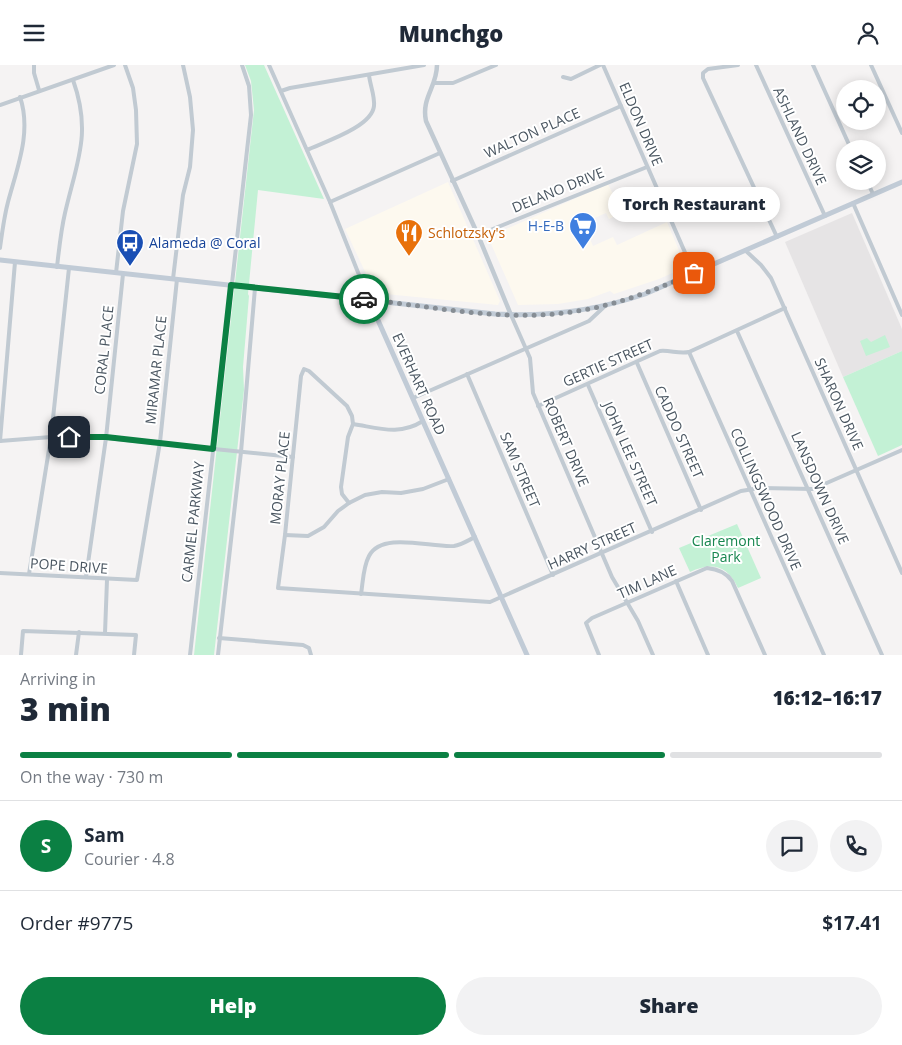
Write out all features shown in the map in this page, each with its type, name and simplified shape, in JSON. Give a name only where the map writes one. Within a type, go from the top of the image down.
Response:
[{"type":"main road","points":[[0,260],[511,315],[561,314],[606,306],[645,294],[901,183]]},
{"type":"main road","name":"EVERHART ROAD","points":[[369,300],[527,655]]},
{"type":"street","points":[[34,65],[34,73],[39,90]]},
{"type":"street","points":[[96,65],[98,70]]},
{"type":"street","points":[[0,105],[114,65]]},
{"type":"street","points":[[116,273],[123,211],[137,144],[133,88],[125,65]]},
{"type":"street","name":"MIRAMAR PLACE","points":[[137,580],[160,442],[182,195],[190,167],[193,130],[190,97],[183,65]]},
{"type":"street","name":"CARMEL PARKWAY","points":[[190,655],[251,115],[249,86],[242,65]]},
{"type":"street","name":"EVERHART ROAD","points":[[269,65],[330,202],[369,300]]},
{"type":"street","points":[[281,91],[424,65]]},
{"type":"street","name":"ROBERT DRIVE","points":[[437,65],[434,83],[425,103],[425,115],[428,126],[527,349],[532,370],[533,393],[538,406],[602,553],[615,581],[638,621],[653,655]]},
{"type":"street","points":[[434,83],[453,83],[496,65]]},
{"type":"street","points":[[563,77],[571,79],[602,65]]},
{"type":"street","name":"ELDON DRIVE","points":[[602,65],[694,273]]},
{"type":"street","points":[[738,65],[708,69],[703,73],[703,78],[777,237]]},
{"type":"street","name":"ASHLAND DRIVE","points":[[756,65],[825,216]]},
{"type":"street","points":[[813,65],[847,140]]},
{"type":"street","points":[[871,65],[902,133]]},
{"type":"street","points":[[307,150],[362,124],[370,116],[374,103],[369,75]]},
{"type":"street","points":[[57,267],[64,216],[82,139],[83,120],[79,97],[73,80]]},
{"type":"street","points":[[0,248],[7,206],[23,144],[26,121],[20,97]]},
{"type":"street","name":"WALTON PLACE","points":[[452,181],[621,106]]},
{"type":"street","points":[[330,202],[440,153]]},
{"type":"street","name":"DELANO DRIVE","points":[[478,235],[647,167]]},
{"type":"street","points":[[871,190],[873,194]]},
{"type":"street","points":[[853,203],[902,315]]},
{"type":"street","name":"SHARON DRIVE","points":[[746,251],[767,272],[785,308],[902,573]]},
{"type":"street","points":[[15,262],[0,441],[51,437],[106,437],[293,457]]},
{"type":"street","points":[[29,575],[51,437],[69,268]]},
{"type":"street","name":"CORAL PLACE","points":[[86,577],[106,437],[123,274]]},
{"type":"street","points":[[218,655],[241,451],[255,288]]},
{"type":"street","points":[[413,398],[589,321],[606,306]]},
{"type":"street","points":[[689,351],[785,308]]},
{"type":"street","name":"LANSDOWN DRIVE","points":[[737,331],[882,655]]},
{"type":"street","name":"GERTIE STREET","points":[[538,406],[660,351],[684,353],[689,351]]},
{"type":"street","name":"COLLINGSWOOD DRIVE","points":[[689,351],[824,655]]},
{"type":"street","name":"CADDO STREET","points":[[637,363],[701,510]]},
{"type":"street","name":"MORAY PLACE","points":[[278,589],[301,376],[304,369],[309,371],[347,406],[352,416],[353,424]]},
{"type":"street","name":"SAM STREET","points":[[467,374],[553,575]]},
{"type":"street","name":"JOHN LEE STREET","points":[[588,385],[652,532]]},
{"type":"street","points":[[349,503],[342,494],[341,487],[348,437],[353,424],[395,430],[411,428],[423,421]]},
{"type":"street","name":"HARRY STREET","points":[[278,589],[490,602],[652,532],[741,491],[750,489],[808,489],[818,487],[902,450]]},
{"type":"street","points":[[285,535],[308,536],[324,527],[338,511],[364,495],[382,492],[401,493],[423,489],[450,479]]},
{"type":"street","points":[[361,594],[364,572],[370,555],[380,545],[396,542],[455,546],[475,537]]},
{"type":"street","name":"TIM LANE","points":[[598,655],[586,623],[592,618],[707,569],[720,571],[728,576],[733,583],[765,655]]},
{"type":"street","name":"POPE DRIVE","points":[[0,573],[86,577],[107,580],[137,580]]},
{"type":"street","points":[[105,633],[107,580]]},
{"type":"street","points":[[676,581],[708,655]]},
{"type":"street","points":[[21,655],[23,631],[136,635],[134,655]]},
{"type":"street","points":[[76,655],[79,632]]},
{"type":"street","points":[[219,638],[303,645],[308,648],[312,655]]},
{"type":"shaded area","points":[[448,182],[500,301],[498,305],[375,293],[345,229]]},
{"type":"shaded area","points":[[608,184],[622,213],[609,219],[606,213],[583,223],[593,246],[613,237],[617,245],[667,222],[686,267],[659,279],[614,294],[610,291],[588,299],[558,304],[518,305],[488,237]]},
{"type":"shaded area","points":[[852,213],[902,329],[902,351],[843,377],[785,242]]},
{"type":"green space","points":[[245,65],[264,65],[324,199],[258,190],[248,294],[243,367],[244,390],[214,655],[194,655],[254,110],[251,81]]},
{"type":"green space","points":[[885,335],[890,347],[866,356],[860,341],[867,338],[871,342]]},
{"type":"green space","points":[[902,351],[902,445],[878,456],[843,377]]},
{"type":"green space","name":"Claremont Park","points":[[737,524],[761,578],[738,588],[729,574],[718,568],[705,567],[690,572],[679,548]]},
{"type":"way so far","points":[[364,299],[495,314],[561,314],[625,301],[664,287],[694,273]]},
{"type":"place","name":"H-E-B","points":[[583,250]]},
{"type":"place","name":"Schlotzsky's","points":[[409,257]]},
{"type":"place","name":"Alameda @ Coral","points":[[130,267]]},
{"type":"place","name":"Torch Restaurant","points":[[694,273]]},
{"type":"route","points":[[69,437],[106,437],[213,449],[231,285],[364,299]]}]
